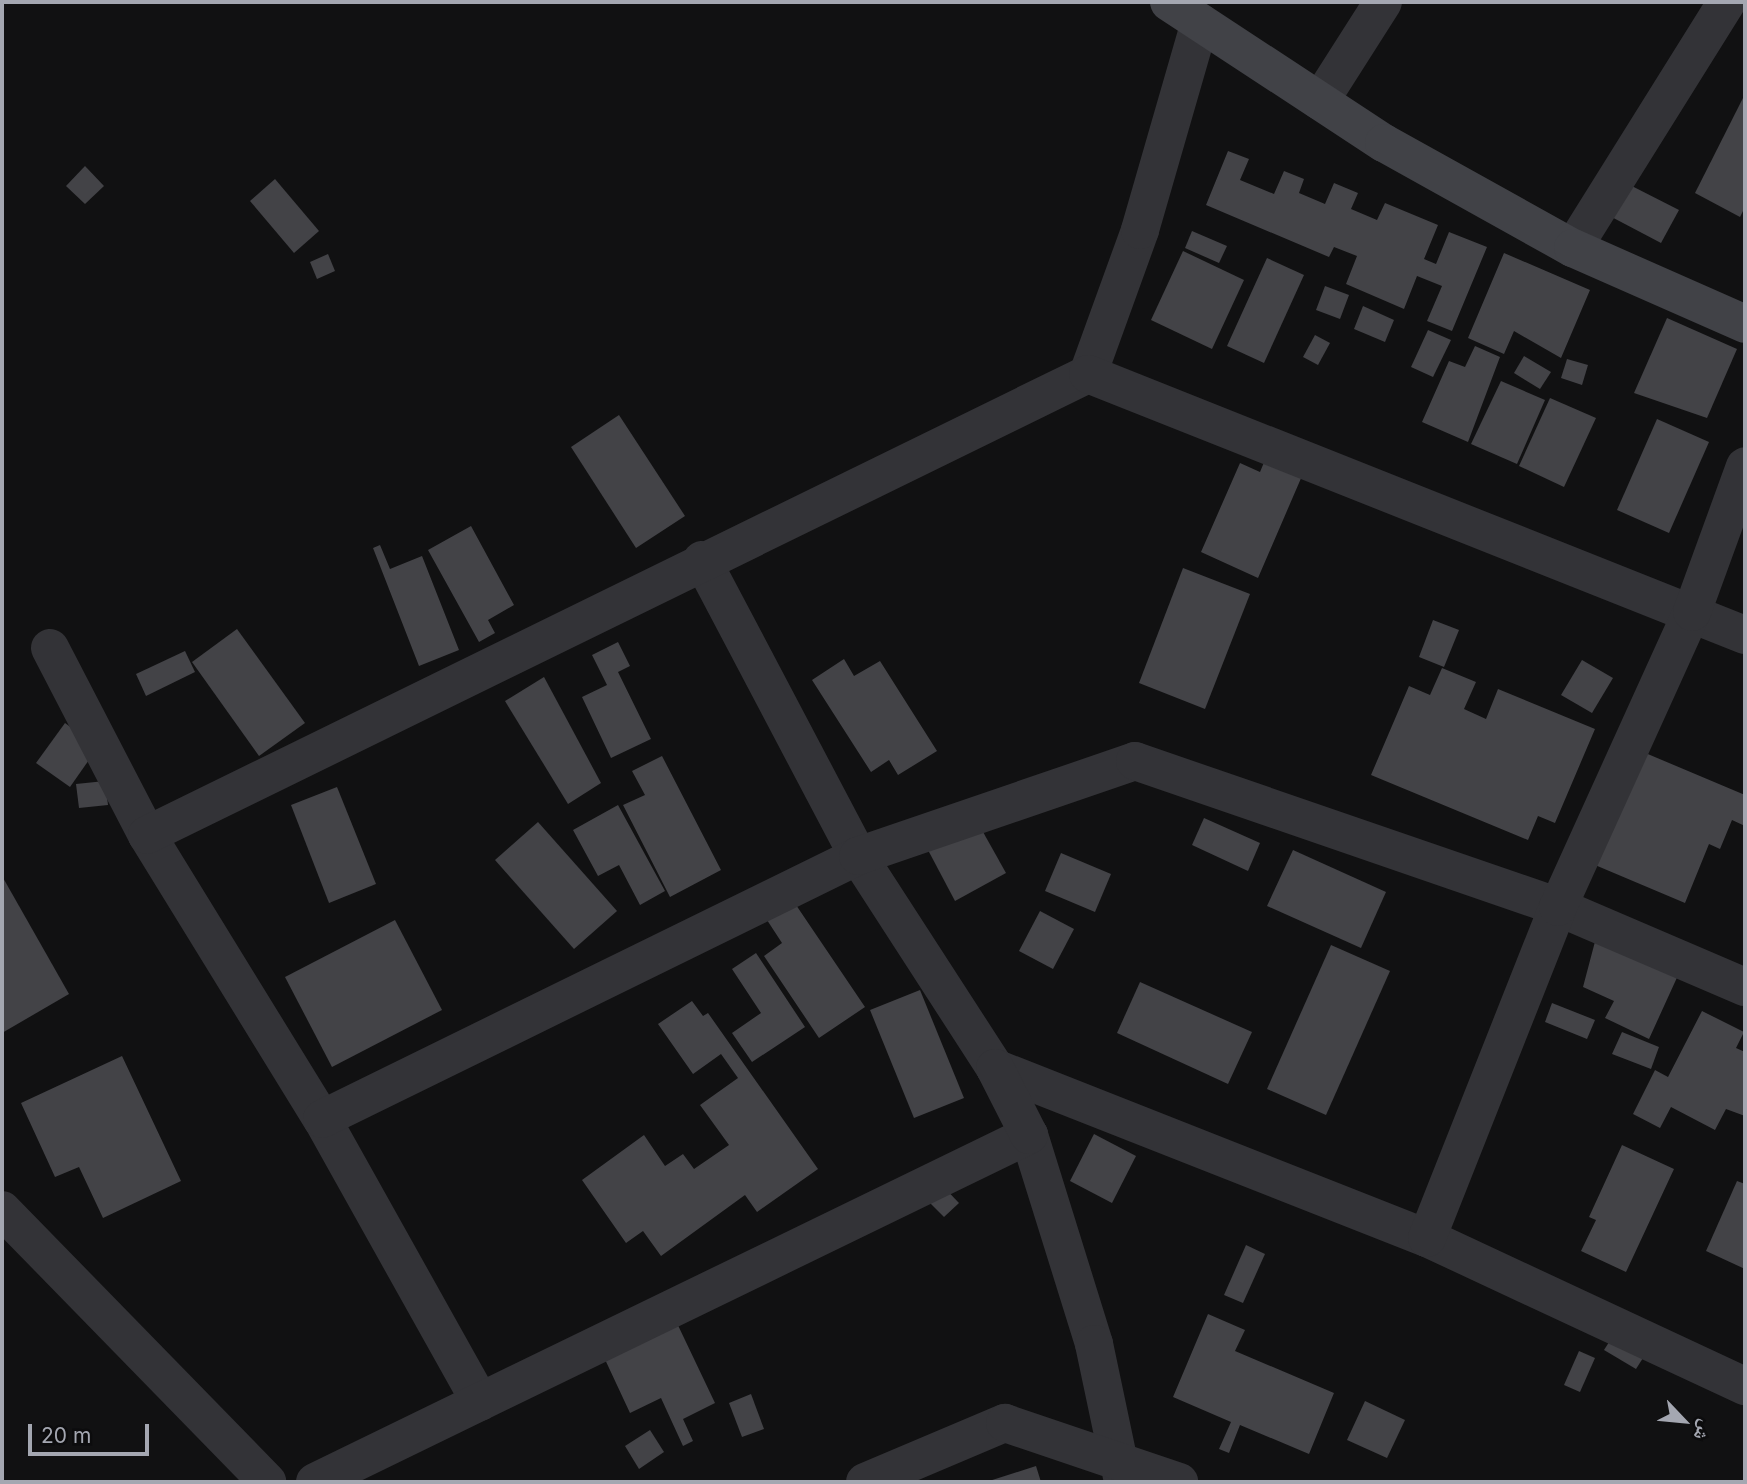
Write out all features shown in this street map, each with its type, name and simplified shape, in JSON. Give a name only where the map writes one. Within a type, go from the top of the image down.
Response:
[{"type":"street","points":[[1320,101],[1383,2]]},
{"type":"street","points":[[1573,248],[1727,2]]},
{"type":"street","points":[[147,835],[702,560],[1088,374],[1140,230],[1184,12],[1320,101],[1573,248],[1745,324]]},
{"type":"street","points":[[1088,374],[1745,635]]},
{"type":"street","points":[[1427,1238],[1558,907],[1692,612],[1745,466]]},
{"type":"street","points":[[702,560],[858,856],[995,1068],[1028,1135],[1094,1344],[1120,1473]]},
{"type":"street","points":[[50,648],[147,835],[322,1119],[480,1402]]},
{"type":"street","points":[[322,1119],[858,856],[1135,761],[1558,907],[1745,987]]},
{"type":"street","points":[[995,1068],[1427,1238],[1745,1386]]},
{"type":"street","points":[[315,1482],[1028,1135]]},
{"type":"street","points":[[2,1210],[267,1482]]},
{"type":"street","points":[[865,1482],[1005,1423],[1120,1473],[1179,1482]]},
{"type":"building","points":[[1745,94],[1745,207],[1740,217],[1695,193]]},
{"type":"building","points":[[1228,151],[1249,159],[1240,180],[1274,194],[1284,171],[1304,179],[1299,193],[1325,204],[1334,183],[1358,193],[1351,209],[1377,220],[1385,203],[1438,225],[1424,259],[1436,264],[1449,232],[1487,247],[1452,331],[1427,321],[1442,286],[1417,276],[1404,309],[1346,284],[1357,256],[1334,247],[1329,257],[1206,205]]},
{"type":"building","points":[[85,166],[104,186],[85,204],[66,186]]},
{"type":"building","points":[[275,179],[319,231],[294,253],[250,201]]},
{"type":"building","points":[[1622,181],[1679,210],[1661,243],[1604,213]]},
{"type":"building","points":[[1192,231],[1227,246],[1219,263],[1185,248]]},
{"type":"building","points":[[1183,251],[1244,280],[1212,349],[1151,320]]},
{"type":"building","points":[[1504,253],[1590,290],[1561,358],[1514,331],[1504,354],[1468,338]]},
{"type":"building","points":[[328,254],[335,271],[317,279],[310,262]]},
{"type":"building","points":[[1267,258],[1304,275],[1264,363],[1227,346]]},
{"type":"building","points":[[1325,286],[1349,295],[1340,319],[1316,310]]},
{"type":"building","points":[[1363,306],[1394,320],[1385,342],[1354,329]]},
{"type":"building","points":[[1667,318],[1737,349],[1707,418],[1634,393]]},
{"type":"building","points":[[1428,330],[1451,340],[1433,377],[1411,367]]},
{"type":"building","points":[[1315,335],[1330,343],[1318,365],[1303,357]]},
{"type":"building","points":[[1475,346],[1500,357],[1468,442],[1422,422],[1449,361],[1465,367]]},
{"type":"building","points":[[1524,356],[1551,372],[1540,389],[1514,373]]},
{"type":"building","points":[[1567,359],[1588,365],[1582,385],[1561,378]]},
{"type":"building","points":[[1501,381],[1545,400],[1517,464],[1471,444]]},
{"type":"building","points":[[1550,398],[1596,418],[1564,487],[1519,466]]},
{"type":"building","points":[[619,415],[685,516],[636,548],[571,447]]},
{"type":"building","points":[[1657,419],[1709,442],[1669,533],[1617,510]]},
{"type":"building","points":[[1265,460],[1302,476],[1258,578],[1201,552],[1240,463],[1260,472]]},
{"type":"building","points":[[471,526],[514,605],[488,620],[495,633],[479,642],[428,550]]},
{"type":"building","points":[[380,545],[390,569],[422,556],[459,650],[419,666],[373,548]]},
{"type":"building","points":[[1183,568],[1250,594],[1205,709],[1139,683]]},
{"type":"building","points":[[1433,620],[1459,630],[1444,667],[1419,657]]},
{"type":"building","points":[[237,629],[305,723],[259,756],[192,662]]},
{"type":"building","points":[[618,642],[630,666],[618,672],[651,739],[611,758],[582,697],[607,685],[592,655]]},
{"type":"building","points":[[185,651],[195,672],[146,696],[136,674]]},
{"type":"building","points":[[844,659],[854,676],[880,661],[937,751],[898,775],[889,760],[871,772],[812,680]]},
{"type":"building","points":[[1582,660],[1613,678],[1592,713],[1561,695]]},
{"type":"building","points":[[1442,668],[1476,682],[1464,709],[1486,719],[1498,689],[1595,729],[1555,823],[1538,816],[1528,840],[1371,775],[1409,686],[1430,695]]},
{"type":"building","points":[[544,677],[601,783],[568,804],[505,701]]},
{"type":"building","points":[[65,723],[98,747],[70,787],[36,763]]},
{"type":"building","points":[[1643,752],[1745,795],[1745,826],[1732,820],[1720,849],[1709,844],[1685,903],[1595,865]]},
{"type":"building","points":[[662,756],[721,870],[670,897],[623,805],[645,795],[632,771]]},
{"type":"building","points":[[105,781],[108,805],[79,808],[76,784]]},
{"type":"building","points":[[337,787],[376,884],[329,903],[291,805]]},
{"type":"building","points":[[618,805],[665,891],[640,905],[619,865],[598,876],[573,830]]},
{"type":"building","points":[[1204,818],[1260,843],[1248,871],[1192,845]]},
{"type":"building","points":[[538,822],[617,911],[574,949],[495,860]]},
{"type":"building","points":[[978,823],[1006,873],[955,901],[928,850]]},
{"type":"building","points":[[1293,850],[1386,892],[1361,948],[1267,906]]},
{"type":"building","points":[[1061,853],[1111,874],[1095,912],[1045,891]]},
{"type":"building","points":[[2,876],[69,994],[2,1033]]},
{"type":"building","points":[[794,902],[865,1007],[819,1038],[764,956],[782,943],[767,920]]},
{"type":"building","points":[[1040,911],[1074,929],[1053,969],[1019,951]]},
{"type":"building","points":[[395,920],[442,1010],[332,1067],[285,977]]},
{"type":"building","points":[[1597,934],[1680,971],[1649,1039],[1605,1018],[1614,1001],[1583,987]]},
{"type":"building","points":[[1331,945],[1390,971],[1326,1115],[1267,1089]]},
{"type":"building","points":[[756,953],[805,1027],[752,1062],[732,1033],[761,1013],[732,969]]},
{"type":"building","points":[[1140,982],[1252,1032],[1228,1084],[1117,1033]]},
{"type":"building","points":[[920,990],[964,1098],[914,1118],[870,1010]]},
{"type":"building","points":[[692,1001],[703,1016],[708,1013],[818,1169],[757,1212],[745,1195],[661,1256],[643,1231],[626,1243],[582,1180],[644,1135],[665,1166],[683,1154],[694,1169],[729,1145],[700,1105],[738,1078],[721,1054],[693,1074],[658,1024]]},
{"type":"building","points":[[1552,1003],[1595,1020],[1587,1039],[1545,1022]]},
{"type":"building","points":[[1702,1011],[1744,1032],[1736,1048],[1745,1052],[1745,1116],[1726,1109],[1715,1130],[1671,1107],[1660,1128],[1633,1114],[1655,1070],[1668,1077]]},
{"type":"building","points":[[1622,1032],[1659,1047],[1651,1069],[1612,1054]]},
{"type":"building","points":[[122,1056],[181,1181],[103,1218],[79,1167],[55,1177],[21,1103]]},
{"type":"building","points":[[1094,1134],[1136,1156],[1112,1203],[1070,1181]]},
{"type":"building","points":[[1622,1145],[1674,1169],[1626,1272],[1581,1251],[1596,1220],[1589,1217]]},
{"type":"building","points":[[937,1180],[959,1203],[944,1217],[922,1195]]},
{"type":"building","points":[[1737,1181],[1745,1184],[1745,1269],[1706,1251]]},
{"type":"building","points":[[1246,1245],[1265,1254],[1243,1303],[1224,1295]]},
{"type":"building","points":[[1208,1314],[1245,1330],[1235,1351],[1334,1393],[1309,1454],[1240,1425],[1229,1453],[1219,1449],[1231,1422],[1173,1397]]},
{"type":"building","points":[[675,1319],[715,1403],[683,1419],[693,1441],[683,1446],[661,1398],[630,1413],[602,1353]]},
{"type":"building","points":[[1611,1339],[1643,1358],[1636,1369],[1604,1350]]},
{"type":"building","points":[[1579,1351],[1595,1358],[1580,1392],[1564,1385]]},
{"type":"building","points":[[751,1394],[764,1429],[742,1437],[729,1403]]},
{"type":"building","points":[[1365,1401],[1405,1420],[1387,1458],[1347,1440]]},
{"type":"building","points":[[650,1430],[664,1452],[639,1469],[625,1446]]},
{"type":"building","points":[[1036,1466],[1041,1482],[986,1482]]}]
